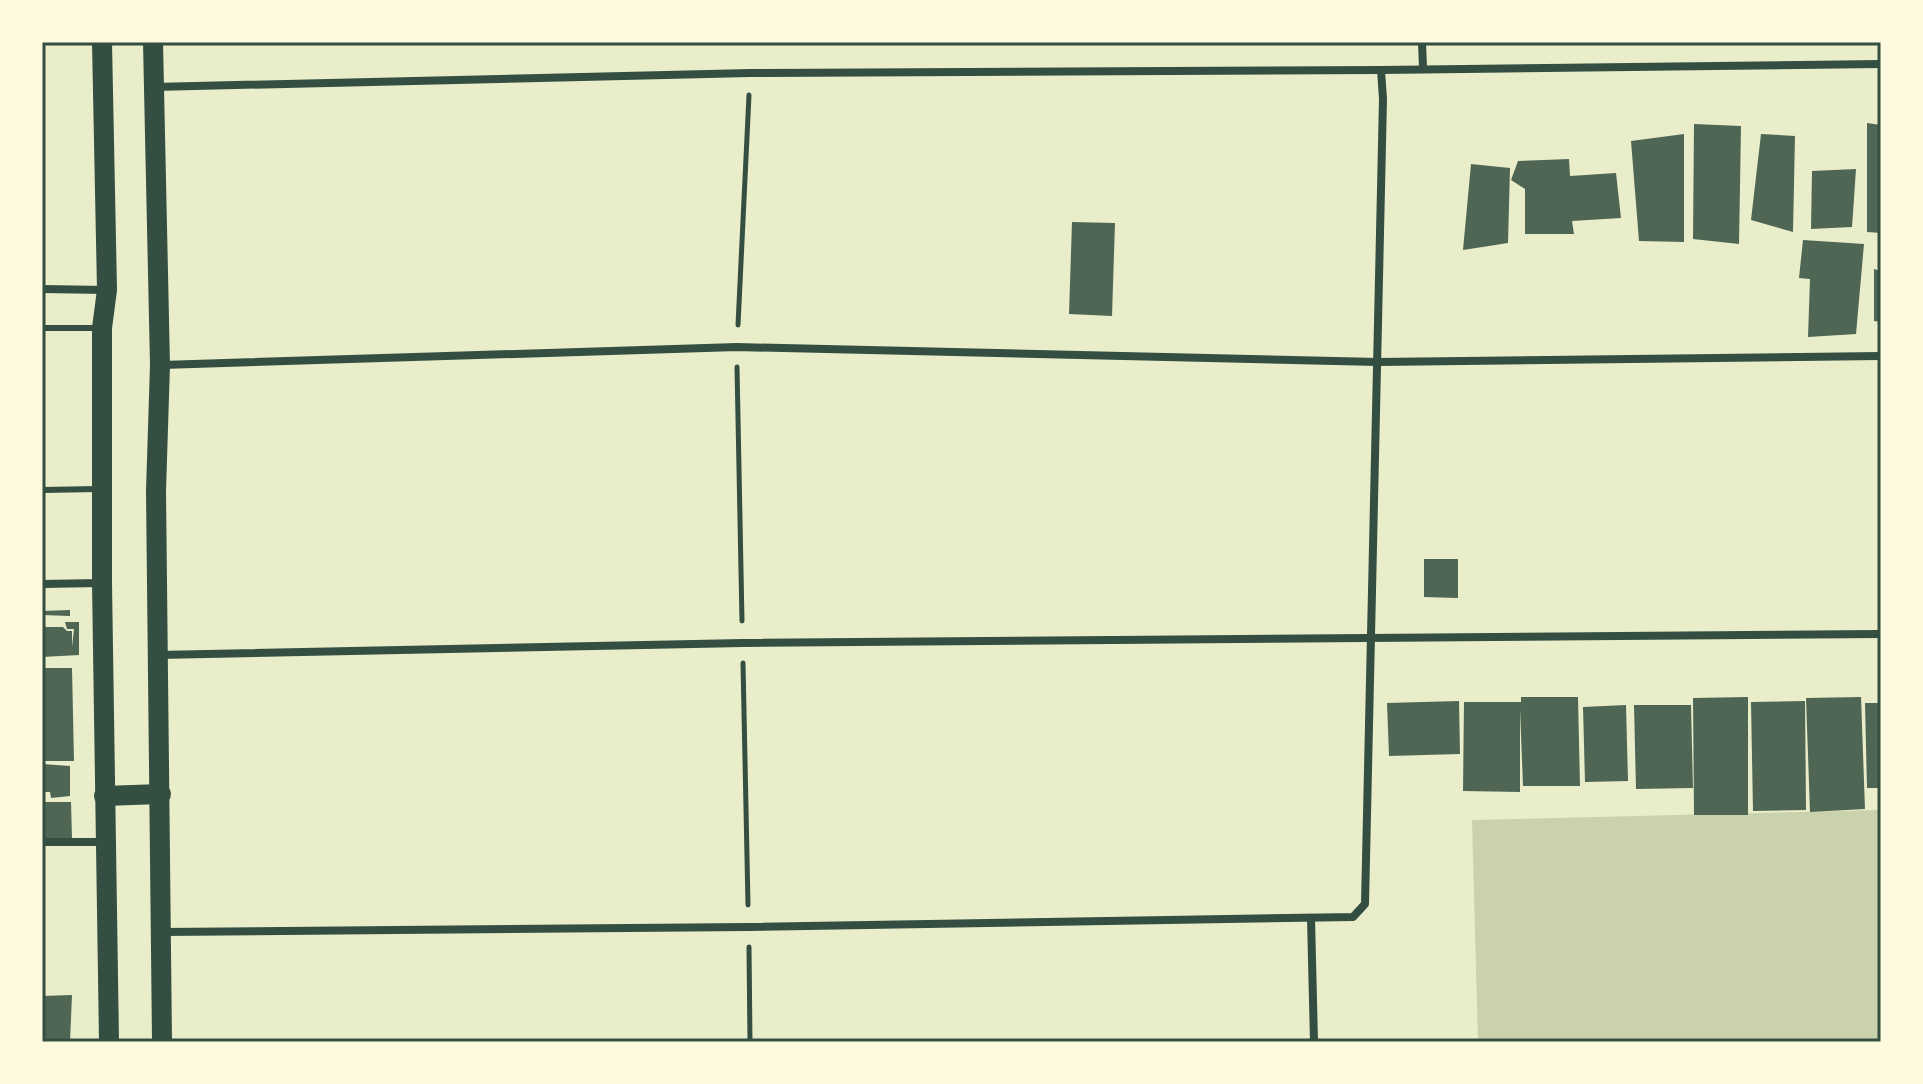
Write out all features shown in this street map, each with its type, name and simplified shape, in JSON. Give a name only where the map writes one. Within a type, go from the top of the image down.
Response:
[{"type":"main road","points":[[102,42],[107,290],[102,328],[102,583],[109,1042]]},
{"type":"main road","points":[[153,42],[160,365],[156,491],[162,1042]]},
{"type":"main road","points":[[104,796],[161,794]]},
{"type":"street","points":[[1422,42],[1423,68]]},
{"type":"street","points":[[154,87],[750,73],[1881,64]]},
{"type":"street","points":[[162,932],[1353,917],[1365,904],[1373,636],[1383,99],[1381,70]]},
{"type":"street","points":[[42,289],[107,290]]},
{"type":"street","points":[[160,365],[737,347],[1378,362],[1881,356]]},
{"type":"street","points":[[42,584],[102,583]]},
{"type":"street","points":[[158,655],[743,643],[1881,634]]},
{"type":"street","points":[[42,842],[105,842]]},
{"type":"street","points":[[1311,918],[1314,1042]]},
{"type":"lane","points":[[42,328],[102,328]]},
{"type":"lane","points":[[42,490],[102,489]]},
{"type":"path","points":[[750,73],[737,347],[750,1042]]},
{"type":"green space","points":[[1881,810],[1881,1042],[1478,1042],[1472,820]]},
{"type":"building","points":[[1867,123],[1881,125],[1881,233],[1867,232]]},
{"type":"building","points":[[1694,124],[1741,126],[1739,244],[1693,239]]},
{"type":"building","points":[[1684,134],[1684,242],[1639,241],[1631,141]]},
{"type":"building","points":[[1761,134],[1795,136],[1793,232],[1751,220]]},
{"type":"building","points":[[1569,159],[1570,176],[1616,173],[1621,218],[1572,221],[1574,234],[1525,234],[1525,189],[1511,180],[1518,161]]},
{"type":"building","points":[[1471,164],[1510,168],[1508,243],[1463,250]]},
{"type":"building","points":[[1856,169],[1852,227],[1811,229],[1812,171]]},
{"type":"building","points":[[1072,222],[1115,223],[1112,316],[1069,314]]},
{"type":"building","points":[[1803,240],[1864,244],[1856,334],[1808,337],[1810,279],[1799,278]]},
{"type":"building","points":[[1874,269],[1881,271],[1881,322],[1874,321]]},
{"type":"building","points":[[1424,559],[1458,559],[1458,598],[1424,597]]},
{"type":"building","points":[[70,610],[70,616],[42,615],[42,611]]},
{"type":"building","points":[[65,622],[79,622],[79,655],[42,657],[42,627],[63,627],[67,631],[72,631],[72,647],[74,629],[67,629]]},
{"type":"building","points":[[42,668],[72,668],[74,761],[42,761]]},
{"type":"building","points":[[1521,697],[1578,697],[1580,786],[1523,786],[1520,709],[1520,792],[1463,791],[1464,702],[1521,702]]},
{"type":"building","points":[[1748,697],[1748,815],[1694,815],[1693,698]]},
{"type":"building","points":[[1861,697],[1865,809],[1810,812],[1806,698]]},
{"type":"building","points":[[1459,701],[1460,754],[1389,756],[1387,703]]},
{"type":"building","points":[[1805,701],[1806,810],[1753,811],[1751,702]]},
{"type":"building","points":[[1865,703],[1881,703],[1881,788],[1867,788]]},
{"type":"building","points":[[1626,705],[1628,781],[1585,782],[1583,707]]},
{"type":"building","points":[[1634,705],[1691,705],[1693,788],[1636,789]]},
{"type":"building","points":[[42,764],[70,766],[70,796],[51,798],[50,792],[42,792]]},
{"type":"building","points":[[45,802],[71,802],[72,838],[45,839]]},
{"type":"building","points":[[72,995],[70,1042],[42,1042],[42,996]]}]
